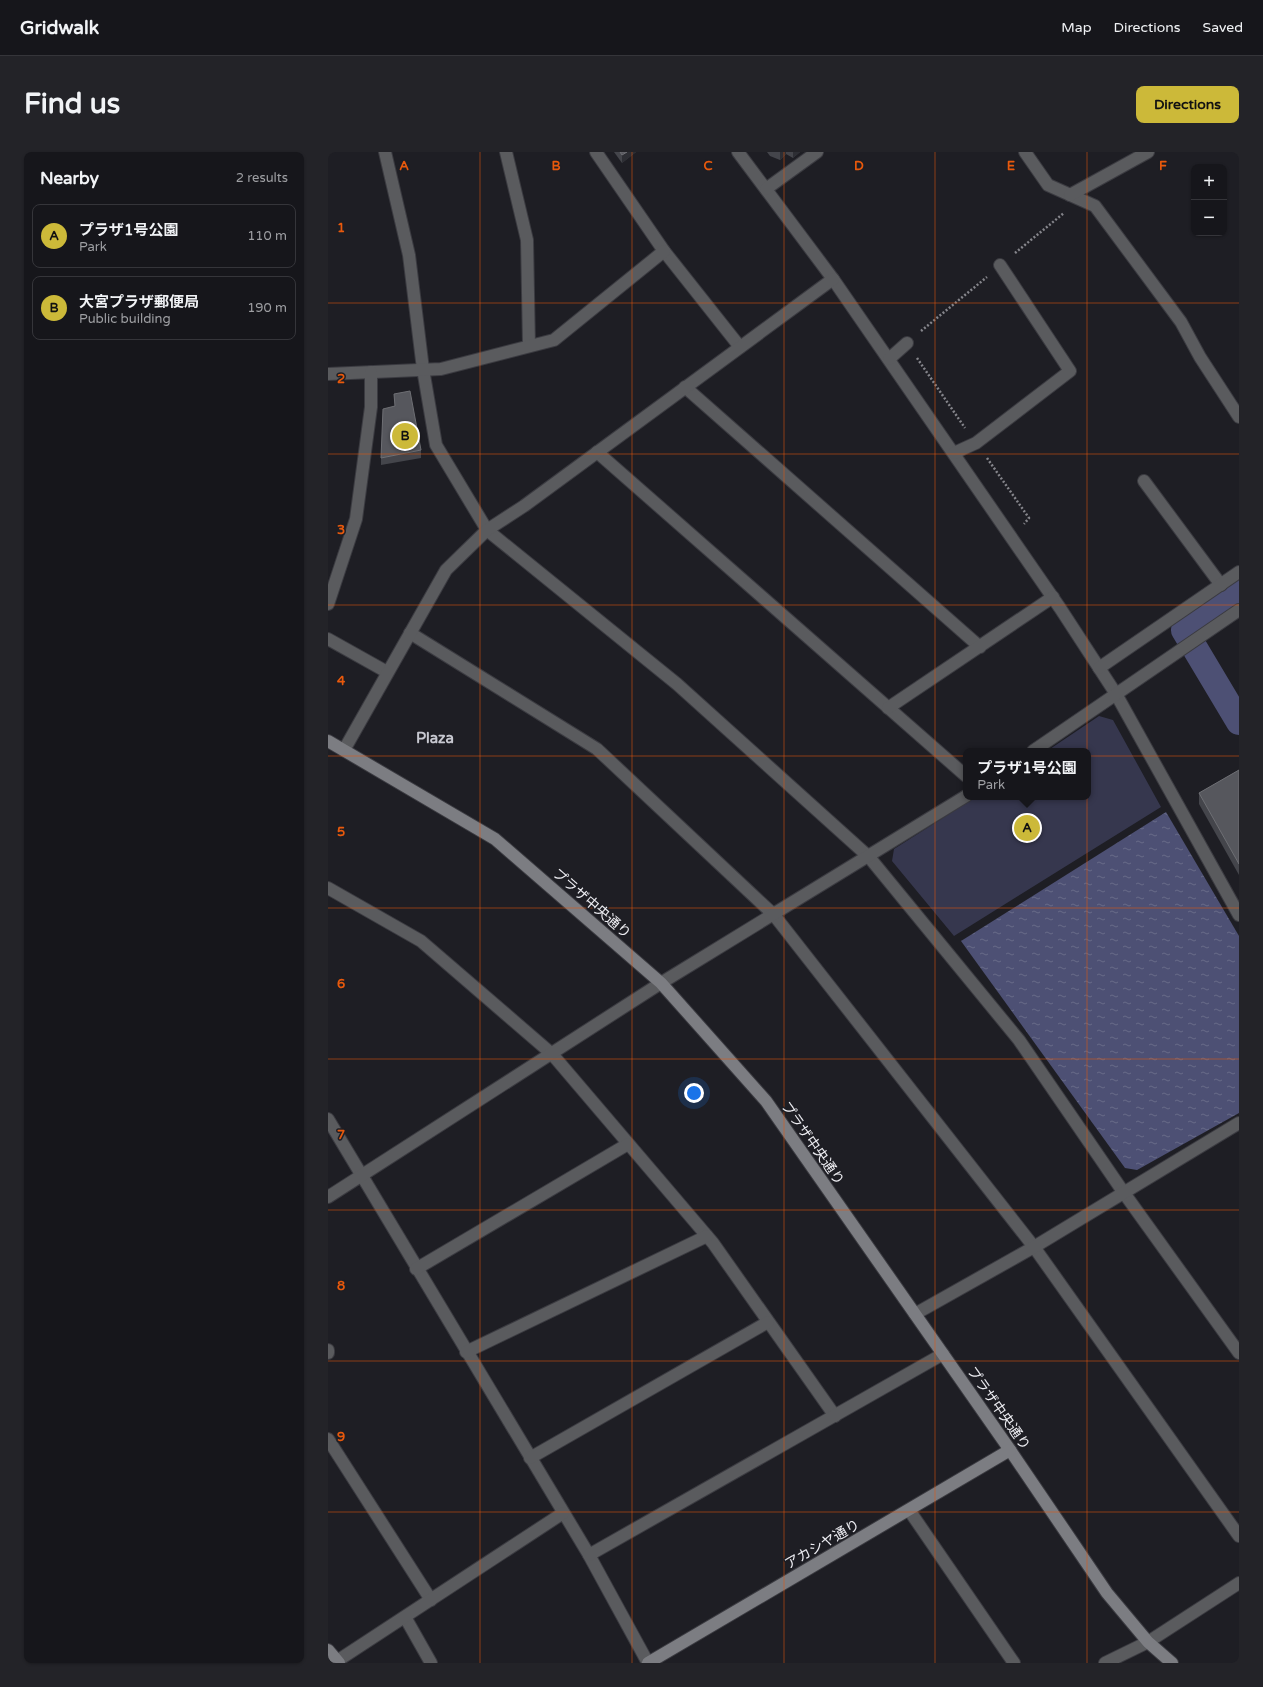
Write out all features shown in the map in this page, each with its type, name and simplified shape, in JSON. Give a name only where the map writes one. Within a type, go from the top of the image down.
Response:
[{"type":"street","points":[[385,152],[409,255],[423,369],[436,445],[487,530],[677,684],[869,857],[1019,1040],[1124,1193],[1239,1353]]},
{"type":"street","points":[[506,152],[527,240],[530,346]]},
{"type":"street","points":[[596,152],[664,251],[740,347]]},
{"type":"street","points":[[738,152],[833,278],[1053,598],[1099,668],[1116,694],[1239,915]]},
{"type":"street","points":[[766,189],[817,152]]},
{"type":"street","points":[[1025,152],[1048,186],[1095,206],[1181,322],[1200,357],[1239,417]]},
{"type":"street","points":[[1075,197],[1148,152]]},
{"type":"street","points":[[328,374],[441,369],[554,340],[664,251]]},
{"type":"street","points":[[954,453],[976,443],[1070,371],[1000,265]]},
{"type":"street","points":[[344,750],[446,570],[487,530],[524,506],[833,278]]},
{"type":"street","points":[[889,359],[907,343]]},
{"type":"street","points":[[328,604],[356,519],[371,407],[371,372]]},
{"type":"street","points":[[686,387],[980,647]]},
{"type":"street","points":[[597,452],[963,773]]},
{"type":"street","points":[[1144,481],[1221,584]]},
{"type":"street","points":[[1099,668],[1239,572]]},
{"type":"street","points":[[888,708],[1053,598]]},
{"type":"street","points":[[1037,748],[1239,610]]},
{"type":"street","points":[[410,633],[597,749],[774,915],[1034,1247],[1239,1536]]},
{"type":"street","points":[[328,639],[388,672]]},
{"type":"street","name":"プラザ中央通り","points":[[328,741],[495,839],[661,982],[766,1101],[1010,1450],[1107,1593],[1148,1642],[1172,1663]]},
{"type":"street","points":[[328,1197],[552,1054],[661,982],[774,915],[963,798]]},
{"type":"street","points":[[328,888],[421,941],[552,1054],[707,1236],[835,1416]]},
{"type":"street","points":[[328,1119],[361,1177],[563,1512],[648,1663]]},
{"type":"street","points":[[915,1314],[1034,1247],[1239,1123]]},
{"type":"street","points":[[416,1268],[628,1144]]},
{"type":"street","points":[[466,1352],[707,1236]]},
{"type":"street","points":[[530,1458],[768,1322]]},
{"type":"street","points":[[588,1555],[943,1354]]},
{"type":"street","points":[[328,1439],[431,1600]]},
{"type":"street","name":"アカシヤ通り","points":[[648,1663],[1010,1450]]},
{"type":"street","points":[[909,1510],[1014,1663]]},
{"type":"street","points":[[328,1651],[338,1662],[563,1512]]},
{"type":"street","points":[[1105,1663],[1148,1642],[1239,1584]]},
{"type":"street","points":[[405,1617],[431,1663]]},
{"type":"path","points":[[1012,538],[1029,518],[907,343],[1000,265],[1075,197]]},
{"type":"shaded area","points":[[1099,716],[1113,720],[1161,807],[954,936],[892,861],[894,849],[971,800],[1091,800],[1091,748],[1051,748]]},
{"type":"water","points":[[1166,812],[1239,936],[1239,1113],[1137,1170],[1125,1168],[961,941]]},
{"type":"building","points":[[620,152],[627,152],[622,155]]},
{"type":"building","points":[[410,391],[421,450],[381,458],[383,409],[395,406],[394,394]]},
{"type":"building","points":[[1239,770],[1239,864],[1199,793]]},
{"type":"waterway","points":[[1239,592],[1184,630],[1239,722]]},
{"type":"place","name":"大宮プラザ郵便局","points":[[405,436]]},
{"type":"place","name":"プラザ1号公園","points":[[1027,828]]},
{"type":"district","name":"Plaza","points":[[435,738]]}]
